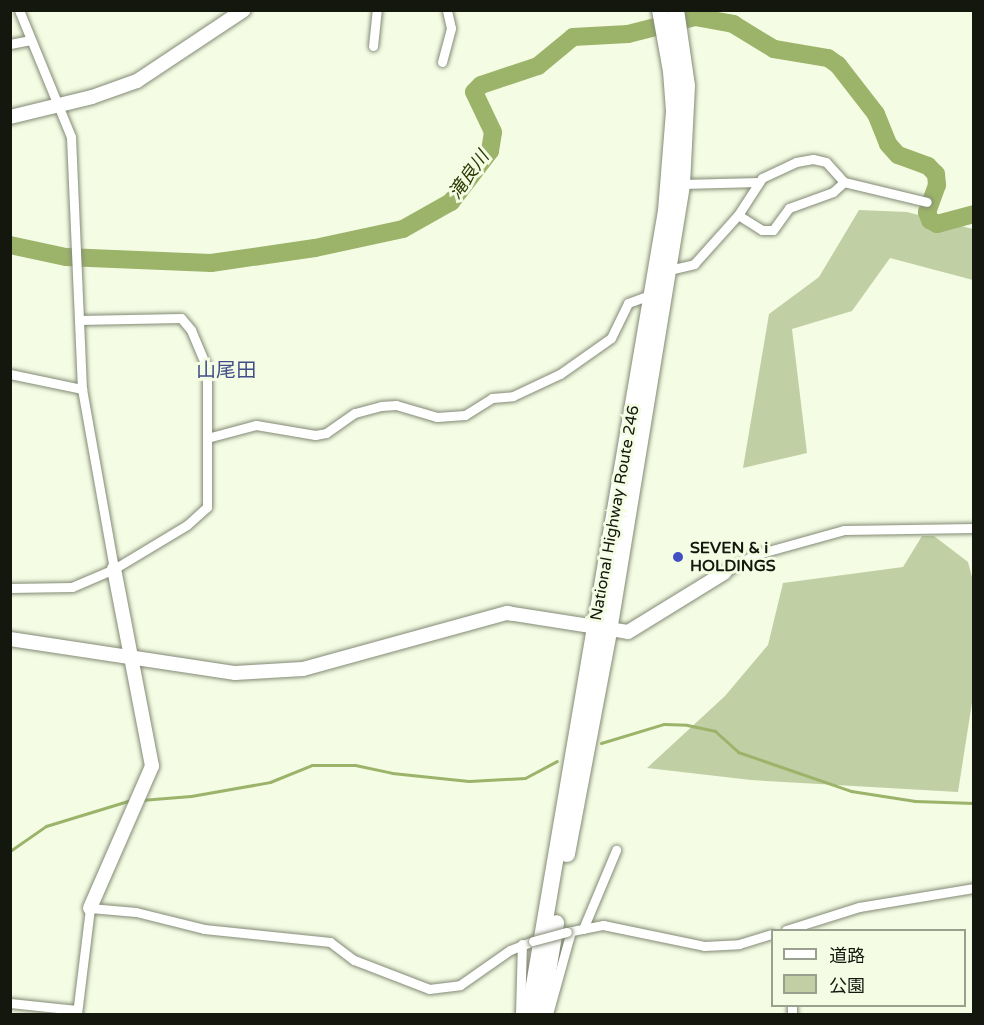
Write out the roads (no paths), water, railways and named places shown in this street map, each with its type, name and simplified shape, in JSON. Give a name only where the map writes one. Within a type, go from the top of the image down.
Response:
[{"type":"highway","name":"National Highway Route 246","points":[[529,1014],[669,270],[682,184],[687,95],[674,38],[660,10]]},
{"type":"highway","name":"National Highway Route 246","points":[[541,1014],[602,630],[673,153],[676,10]]},
{"type":"street","points":[[10,1003],[77,1012],[90,908],[152,766],[129,659],[82,389],[74,154],[58,103],[19,10]]},
{"type":"street","points":[[10,117],[58,103],[92,97],[137,81],[244,10]]},
{"type":"street","points":[[373,46],[377,10]]},
{"type":"street","points":[[442,62],[451,28],[447,10]]},
{"type":"street","points":[[10,44],[31,40]]},
{"type":"street","points":[[682,184],[759,182],[796,162],[813,159],[826,162],[844,182],[927,202]]},
{"type":"street","points":[[669,270],[694,264],[738,215],[759,182]]},
{"type":"street","points":[[738,215],[762,230],[773,230],[789,208],[833,192],[844,182]]},
{"type":"street","points":[[207,438],[255,425],[315,435],[326,433],[356,413],[381,406],[396,405],[436,417],[465,415],[492,398],[519,394],[560,374],[611,338],[628,303],[652,294]]},
{"type":"street","points":[[10,588],[72,587],[114,569],[187,525],[207,507],[207,368],[191,330],[182,318],[79,320]]},
{"type":"street","points":[[10,374],[82,389]]},
{"type":"street","points":[[10,639],[129,659],[251,673],[333,663],[507,613],[602,630],[628,632],[644,626],[754,555],[844,530],[974,528]]},
{"type":"street","points":[[583,929],[616,850]]},
{"type":"street","points":[[789,929],[860,907],[974,888]]},
{"type":"street","points":[[90,908],[145,914],[204,929],[330,942],[354,960],[429,989],[460,985],[522,944],[603,925],[704,946],[739,944],[771,934]]},
{"type":"street","points":[[548,1014],[569,932]]},
{"type":"street","points":[[520,1014],[522,944]]},
{"type":"waterway","name":"滝良川","points":[[10,245],[66,257],[211,263],[315,248],[403,229],[451,202],[490,151],[493,132],[474,92],[481,85],[538,66],[573,37],[628,34],[695,17],[733,24],[774,49],[828,58],[838,65],[876,114],[888,144],[898,155],[928,166],[936,174],[937,185],[927,212],[930,220],[937,224],[974,214]]},
{"type":"waterway","points":[[601,743],[664,724],[687,725],[715,731],[738,752],[851,791],[915,801],[974,803]]},
{"type":"waterway","points":[[141,800],[191,796],[270,782],[312,765],[355,765],[392,773],[469,781],[525,778],[557,761]]},
{"type":"waterway","points":[[10,851],[46,826],[131,800]]},
{"type":"place","name":"SEVEN & i HOLDINGS","points":[[678,557]]},
{"type":"district","name":"山尾田","points":[[226,371]]}]
